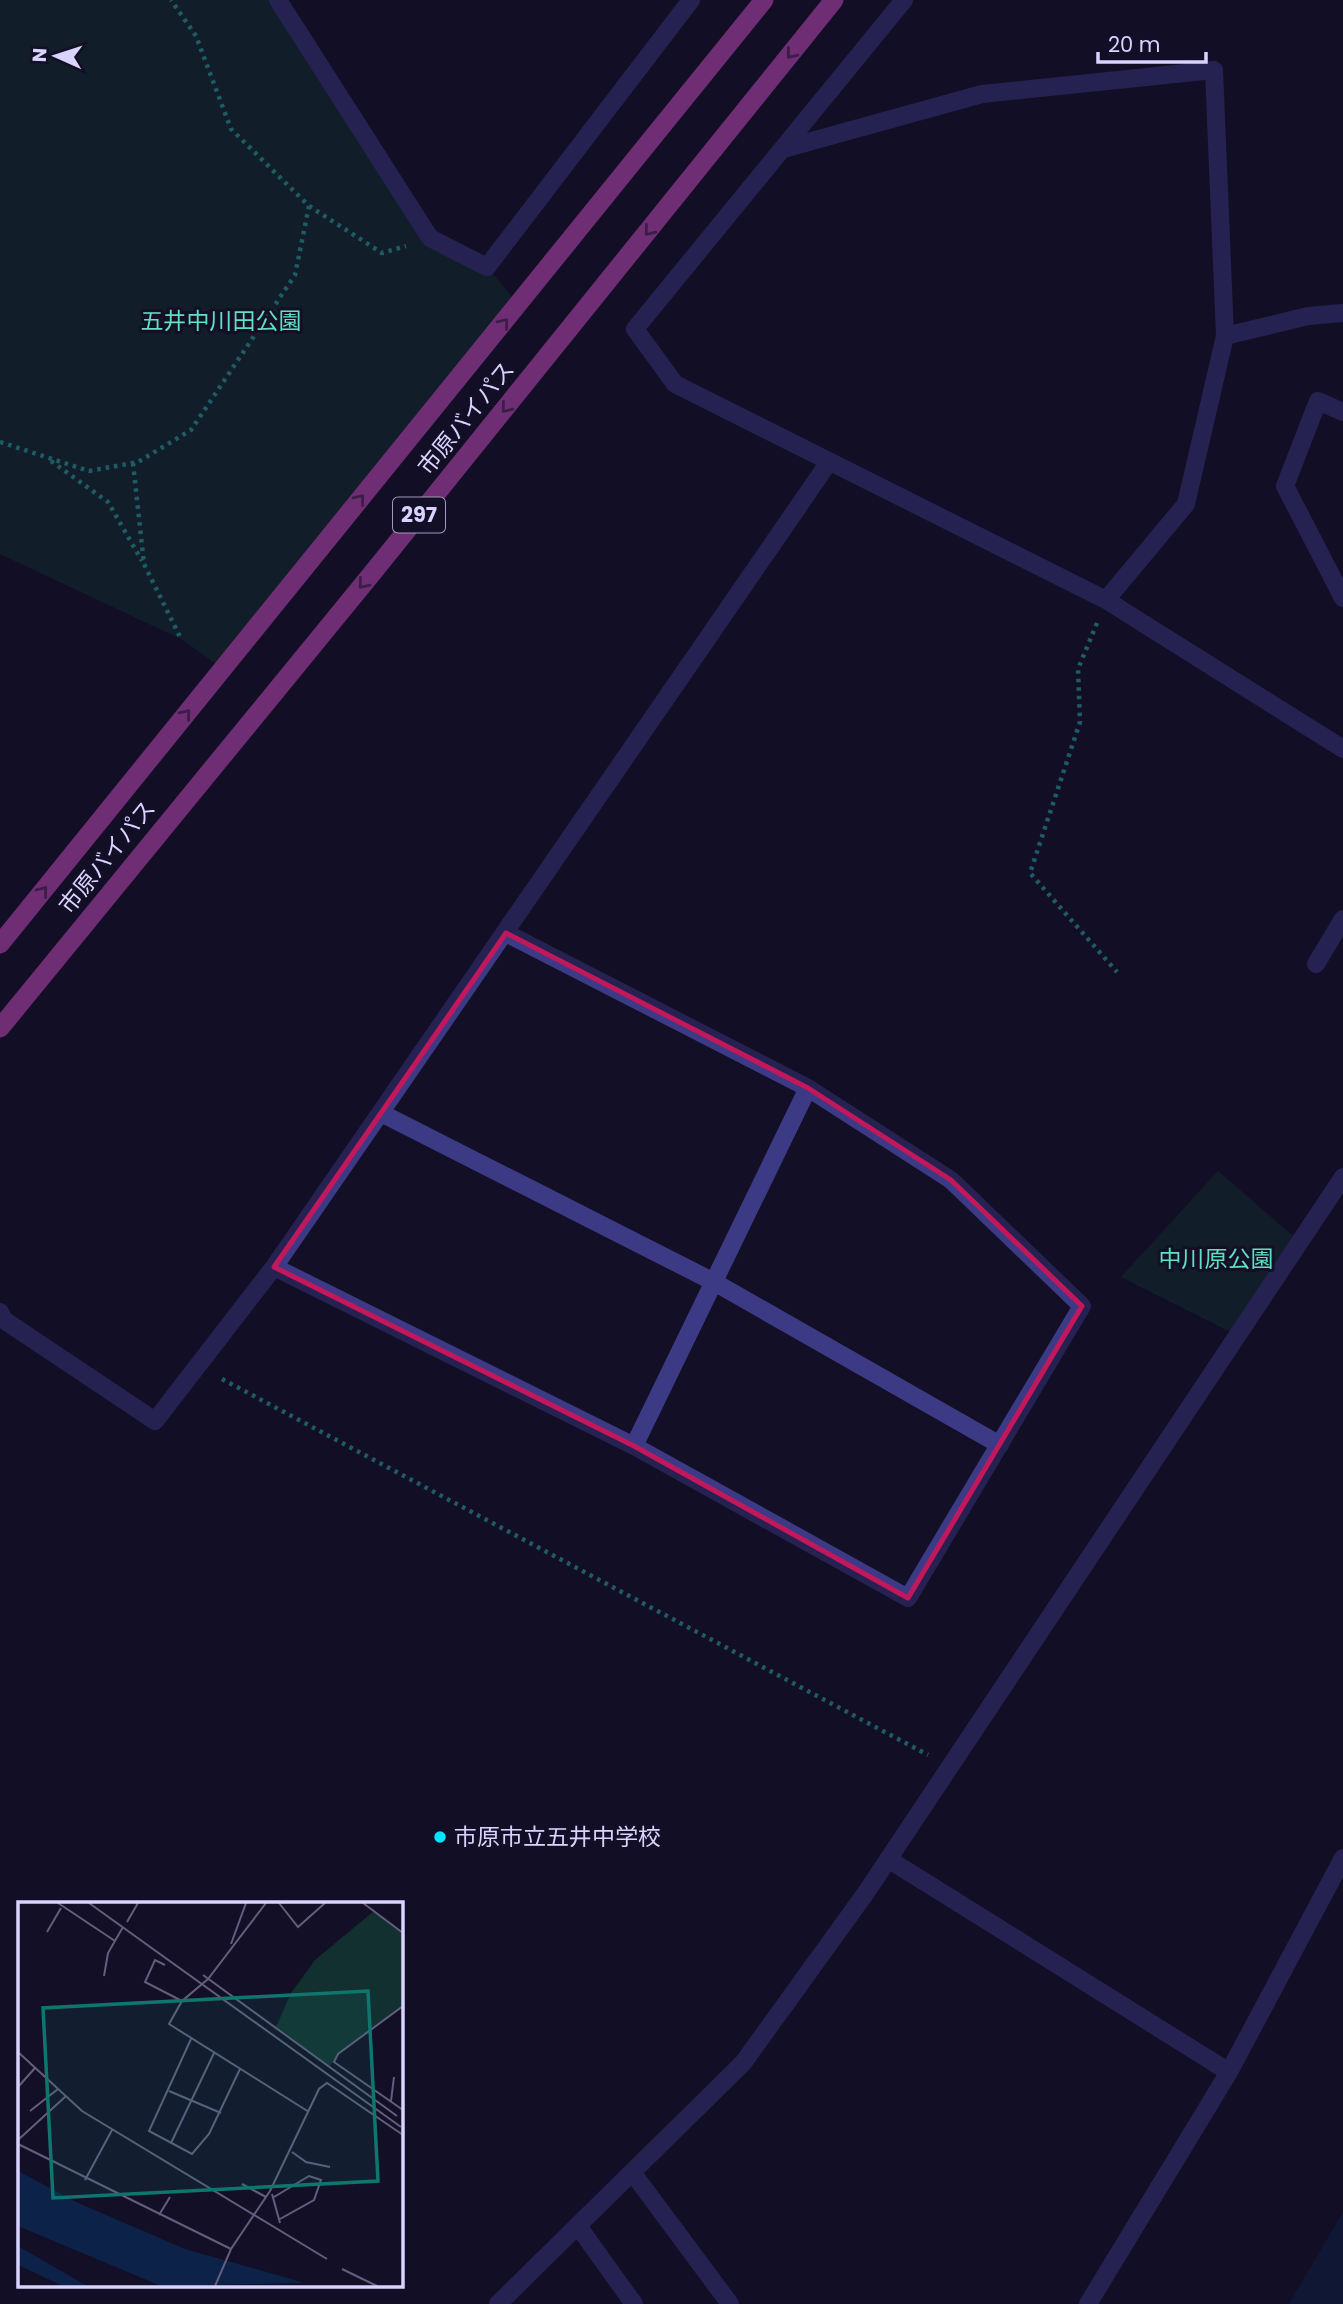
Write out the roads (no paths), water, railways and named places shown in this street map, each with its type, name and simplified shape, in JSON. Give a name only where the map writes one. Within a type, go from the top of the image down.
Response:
[{"type":"highway","name":"市原バイパス","points":[[0,944],[764,0]]},
{"type":"highway","name":"市原バイパス","points":[[0,1028],[374,571],[834,0]]},
{"type":"street","points":[[278,0],[430,238],[487,267],[691,0]]},
{"type":"street","points":[[904,0],[635,329],[676,384],[1106,600],[1343,749]]},
{"type":"street","points":[[783,149],[982,94],[1214,70],[1225,336],[1186,504],[1106,600]]},
{"type":"street","points":[[1225,336],[1308,316],[1343,313]]},
{"type":"street","points":[[1343,412],[1318,401],[1285,486],[1343,598]]},
{"type":"street","points":[[1,1320],[155,1421],[274,1267],[829,462]]},
{"type":"street","points":[[1316,964],[1343,919]]},
{"type":"street","points":[[274,1267],[634,1446],[908,1598],[1083,1306],[951,1180],[808,1088],[506,933]]},
{"type":"street","points":[[634,1446],[808,1088]]},
{"type":"street","points":[[381,1113],[714,1282],[1000,1445]]},
{"type":"street","points":[[498,2304],[743,2063],[888,1859],[1343,1177]]},
{"type":"street","points":[[1088,2304],[1228,2072],[1343,1858]]},
{"type":"street","points":[[888,1859],[1228,2072]]},
{"type":"street","points":[[632,2172],[730,2304]]},
{"type":"street","points":[[578,2226],[634,2304]]},
{"type":"water","points":[[1343,2212],[1343,2304],[1289,2304]]},
{"type":"place","name":"市原市立五井中学校","points":[[440,1837]]},
{"type":"park label","name":"五井中川田公園","points":[[221,321]]},
{"type":"park label","name":"中川原公園","points":[[1216,1259]]}]
